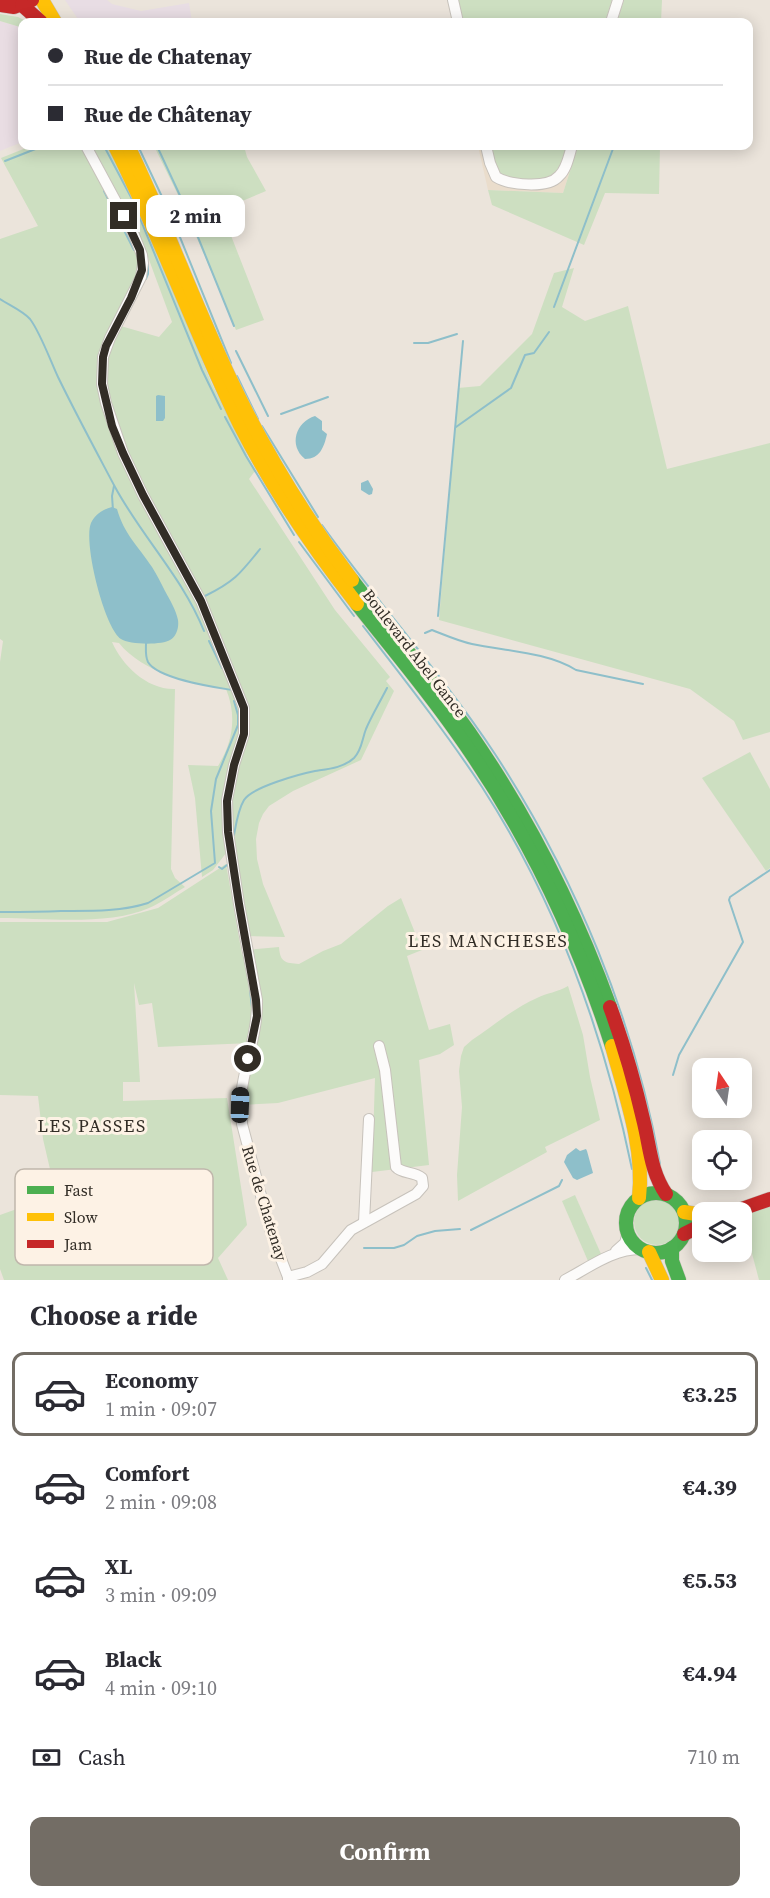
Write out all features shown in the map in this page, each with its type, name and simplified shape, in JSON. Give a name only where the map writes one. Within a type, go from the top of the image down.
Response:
[{"type":"main road","points":[[42,0],[53,18]]},
{"type":"main road","points":[[0,5],[8,7],[27,3],[36,18]]},
{"type":"main road","name":"Boulevard Abel Gance","points":[[117,150],[152,222],[215,372],[261,462],[295,519],[327,565],[465,745],[506,809],[542,876],[579,959],[604,1022],[616,1061],[636,1150],[641,1186],[639,1198]]},
{"type":"main road","name":"Boulevard Abel Gance","points":[[130,150],[159,209],[225,367],[270,457],[336,559],[441,692],[474,738],[548,863],[585,944],[614,1019],[636,1090],[656,1178],[666,1194]]},
{"type":"main road","points":[[649,1193],[666,1194],[677,1200],[684,1212],[686,1225],[684,1234],[672,1248],[658,1253],[645,1250],[633,1242],[628,1232],[626,1223],[628,1213],[639,1198],[649,1193]]},
{"type":"main road","points":[[752,1205],[770,1199]]},
{"type":"main road","points":[[684,1212],[692,1214]]},
{"type":"main road","points":[[684,1234],[692,1230]]},
{"type":"main road","points":[[672,1248],[672,1261],[679,1280]]},
{"type":"main road","points":[[645,1250],[662,1280]]},
{"type":"street","points":[[453,0],[457,18]]},
{"type":"street","points":[[612,18],[618,0]]},
{"type":"street","name":"Rue de Chatenay","points":[[88,150],[134,236],[143,263],[141,277],[110,338],[103,357],[102,384],[106,404],[123,453],[143,495],[201,601],[244,708],[244,734],[234,765],[227,801],[228,832],[257,1016],[240,1105],[242,1124],[271,1233],[288,1278]]},
{"type":"street","points":[[487,150],[496,177],[508,183],[542,184],[552,182],[560,176],[571,150]]},
{"type":"street","points":[[288,1278],[322,1264],[351,1230],[416,1194],[423,1186],[422,1178],[415,1173],[399,1171],[396,1167],[385,1070],[379,1046]]},
{"type":"street","points":[[364,1222],[369,1119]]},
{"type":"street","points":[[606,1258],[622,1246],[628,1232]]},
{"type":"street","points":[[565,1280],[606,1258],[625,1251],[645,1250]]},
{"type":"shaded area","points":[[65,0],[107,0],[112,4],[141,11],[189,3],[191,18],[77,18]]},
{"type":"shaded area","points":[[0,21],[18,26],[18,144],[0,151]]},
{"type":"shaded area","points":[[479,150],[577,150],[563,193],[488,190]]},
{"type":"green space","points":[[453,0],[612,0],[606,18],[457,18]]},
{"type":"green space","points":[[624,0],[662,0],[661,18],[618,18]]},
{"type":"green space","points":[[0,14],[20,18],[18,18],[18,26],[0,21]]},
{"type":"green space","points":[[21,150],[86,150],[143,263],[117,325],[159,337],[172,322],[138,230],[94,150],[110,150],[146,222],[211,382],[255,471],[249,479],[335,610],[390,677],[386,681],[394,691],[361,760],[293,791],[269,806],[259,823],[256,839],[257,859],[263,884],[285,937],[245,936],[230,848],[213,870],[202,877],[195,798],[188,765],[218,766],[223,757],[232,729],[231,709],[226,689],[197,684],[168,675],[141,662],[119,643],[112,642],[122,659],[145,681],[175,689],[171,869],[175,878],[185,887],[149,908],[133,914],[76,920],[0,918],[0,662],[3,641],[0,639],[0,239],[38,226],[1,158]]},
{"type":"green space","points":[[156,150],[245,150],[266,191],[221,210],[264,320],[236,330],[182,203]]},
{"type":"green space","points":[[488,150],[566,150],[555,172],[543,179],[527,181],[499,175]]},
{"type":"green space","points":[[577,150],[660,150],[659,194],[605,193],[584,245],[492,205],[488,190],[563,193]]},
{"type":"green space","points":[[574,268],[562,307],[585,321],[628,306],[667,469],[770,443],[770,732],[743,740],[734,721],[690,689],[439,620],[458,388],[480,386],[532,334],[554,273]]},
{"type":"green space","points":[[750,752],[770,789],[770,868],[766,871],[702,778]]},
{"type":"green space","points":[[226,864],[242,955],[248,954],[247,950],[279,947],[284,961],[299,964],[341,944],[401,898],[422,950],[407,956],[429,1030],[450,1024],[454,1045],[440,1054],[419,1060],[429,1165],[372,1172],[375,1078],[278,1103],[240,1105],[251,1043],[158,1047],[152,1003],[139,1005],[134,983],[140,1082],[123,1082],[123,1101],[227,1098],[247,1225],[218,1258],[228,1280],[4,1280],[0,1269],[0,1215],[15,1210],[15,1265],[213,1265],[213,1169],[50,1169],[43,1139],[38,1096],[0,1095],[0,922],[107,922],[158,908]]},
{"type":"green space","points":[[568,986],[583,1035],[600,1120],[545,1147],[547,1152],[458,1201],[457,1175],[462,1107],[459,1071],[464,1047],[520,1007]]},
{"type":"green space","points":[[575,1195],[601,1254],[588,1261],[562,1201]]},
{"type":"green space","points":[[657,1199],[673,1206],[680,1222],[673,1238],[657,1245],[641,1238],[634,1222],[641,1206]]},
{"type":"green space","points":[[770,1205],[770,1280],[759,1280],[752,1254],[752,1212]]},
{"type":"water","points":[[156,396],[165,396],[163,421],[156,421]]},
{"type":"water","points":[[315,416],[322,421],[322,430],[327,434],[323,448],[318,455],[305,459],[297,447],[296,434],[303,423]]},
{"type":"water","points":[[368,480],[373,489],[372,494],[369,495],[361,490],[361,483]]},
{"type":"water","points":[[112,507],[117,509],[127,533],[154,570],[176,613],[177,631],[166,642],[146,644],[125,641],[115,631],[108,618],[92,565],[89,533],[95,517]]},
{"type":"water","points":[[576,1148],[580,1151],[586,1149],[593,1173],[577,1180],[573,1178],[564,1162],[567,1155]]},
{"type":"waterway","points":[[5,161],[33,150]]},
{"type":"waterway","points":[[106,150],[133,201],[202,370],[221,409]]},
{"type":"waterway","points":[[140,150],[173,220],[231,363]]},
{"type":"waterway","points":[[159,150],[189,215],[234,326]]},
{"type":"waterway","points":[[554,307],[613,150]]},
{"type":"waterway","points":[[104,191],[134,250]]},
{"type":"waterway","points":[[146,279],[148,264]]},
{"type":"waterway","points":[[0,299],[24,313],[34,325],[115,487],[174,575],[204,631]]},
{"type":"waterway","points":[[456,427],[511,388],[525,355],[534,353],[549,332]]},
{"type":"waterway","points":[[414,343],[428,343],[457,334]]},
{"type":"waterway","points":[[438,616],[463,341]]},
{"type":"waterway","points":[[236,351],[268,416]]},
{"type":"waterway","points":[[237,376],[258,419]]},
{"type":"waterway","points":[[281,414],[328,397]]},
{"type":"waterway","points":[[225,417],[294,535]]},
{"type":"waterway","points":[[262,426],[318,517]]},
{"type":"waterway","points":[[113,510],[114,486]]},
{"type":"waterway","points":[[322,525],[475,724],[524,801],[551,850],[576,900],[618,1003],[635,1056],[660,1164]]},
{"type":"waterway","points":[[299,542],[354,616]]},
{"type":"waterway","points":[[205,596],[236,577],[260,549]]},
{"type":"waterway","points":[[363,626],[468,766],[509,831],[533,877],[575,971],[592,1019],[621,1119],[632,1169]]},
{"type":"waterway","points":[[425,633],[432,630],[467,643],[552,659],[576,670],[643,684]]},
{"type":"waterway","points":[[209,641],[222,668]]},
{"type":"waterway","points":[[146,643],[148,662],[163,673],[174,678],[232,690]]},
{"type":"waterway","points":[[234,835],[240,808],[244,800],[256,790],[308,773],[340,766],[354,758],[368,724],[387,688]]},
{"type":"waterway","points":[[0,912],[105,910],[137,906],[148,903],[215,863],[211,811],[216,779],[238,725],[234,701]]},
{"type":"waterway","points":[[219,867],[222,869],[229,866]]},
{"type":"waterway","points":[[673,1075],[679,1055],[743,942],[730,897],[770,870]]},
{"type":"waterway","points":[[250,990],[252,1008]]},
{"type":"waterway","points":[[471,1230],[559,1186],[562,1180]]},
{"type":"waterway","points":[[364,1248],[394,1248],[404,1245],[417,1236],[435,1231],[460,1229]]},
{"type":"waterway","points":[[646,1268],[652,1280]]},
{"type":"traffic: fast","points":[[352,580],[469,732],[511,797],[566,900],[610,1007]]},
{"type":"traffic: fast","points":[[357,604],[443,714],[504,804],[565,922],[612,1046]]},
{"type":"traffic: fast","points":[[656,1193],[673,1198],[681,1206],[686,1223],[681,1240],[673,1248],[656,1253],[639,1248],[631,1240],[626,1223],[631,1206],[639,1198],[656,1193]]},
{"type":"traffic: fast","points":[[672,1248],[672,1261],[679,1280]]},
{"type":"traffic: slow","points":[[42,0],[53,18]]},
{"type":"traffic: slow","points":[[117,150],[240,425],[294,517],[357,604]]},
{"type":"traffic: slow","points":[[130,150],[219,356],[246,411],[288,486],[352,580]]},
{"type":"traffic: slow","points":[[612,1046],[637,1141],[639,1198]]},
{"type":"traffic: slow","points":[[684,1212],[692,1213]]},
{"type":"traffic: slow","points":[[649,1252],[662,1280]]},
{"type":"traffic: jam","points":[[0,5],[14,7],[32,0]]},
{"type":"traffic: jam","points":[[22,5],[37,18]]},
{"type":"traffic: jam","points":[[610,1007],[633,1079],[654,1168],[666,1194]]},
{"type":"traffic: jam","points":[[752,1205],[770,1199]]},
{"type":"traffic: jam","points":[[684,1234],[692,1230]]},
{"type":"district","name":"LES MANCHESES","points":[[488,941]]},
{"type":"district","name":"LES PASSES","points":[[92,1126]]},
{"type":"route","points":[[124,216],[140,250],[143,263],[141,277],[106,346],[103,357],[102,384],[106,404],[112,426],[143,495],[201,601],[244,708],[244,734],[234,765],[227,801],[230,847],[256,1000],[255,1032],[248,1059]]}]
